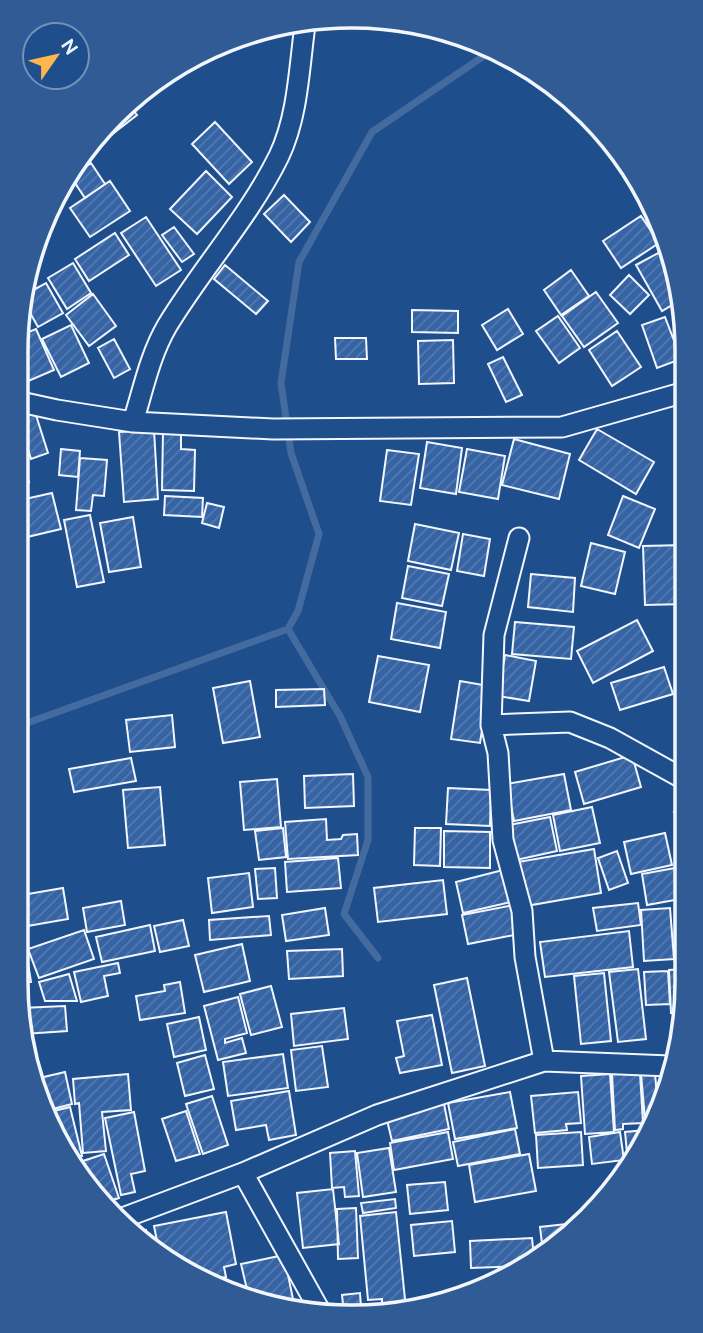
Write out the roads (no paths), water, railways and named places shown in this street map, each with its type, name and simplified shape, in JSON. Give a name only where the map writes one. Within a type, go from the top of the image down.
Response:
[{"type":"street","points":[[133,422],[165,328],[258,193],[280,154],[294,113],[304,32]]},
{"type":"street","points":[[28,404],[133,422],[273,429],[562,427],[675,395]]},
{"type":"street","points":[[519,538],[494,635],[491,725],[498,753],[503,840],[522,911],[525,957],[544,1061]]},
{"type":"street","points":[[491,725],[570,722],[610,738],[675,775]]},
{"type":"street","points":[[129,1216],[243,1173],[377,1115],[544,1061],[664,1066]]},
{"type":"street","points":[[243,1173],[315,1303]]},
{"type":"waterway","points":[[28,723],[288,629],[298,611],[319,534],[291,453],[281,383],[299,262],[372,132],[483,56]]},
{"type":"waterway","points":[[288,629],[340,716],[368,777],[368,840],[344,914],[378,958]]}]
